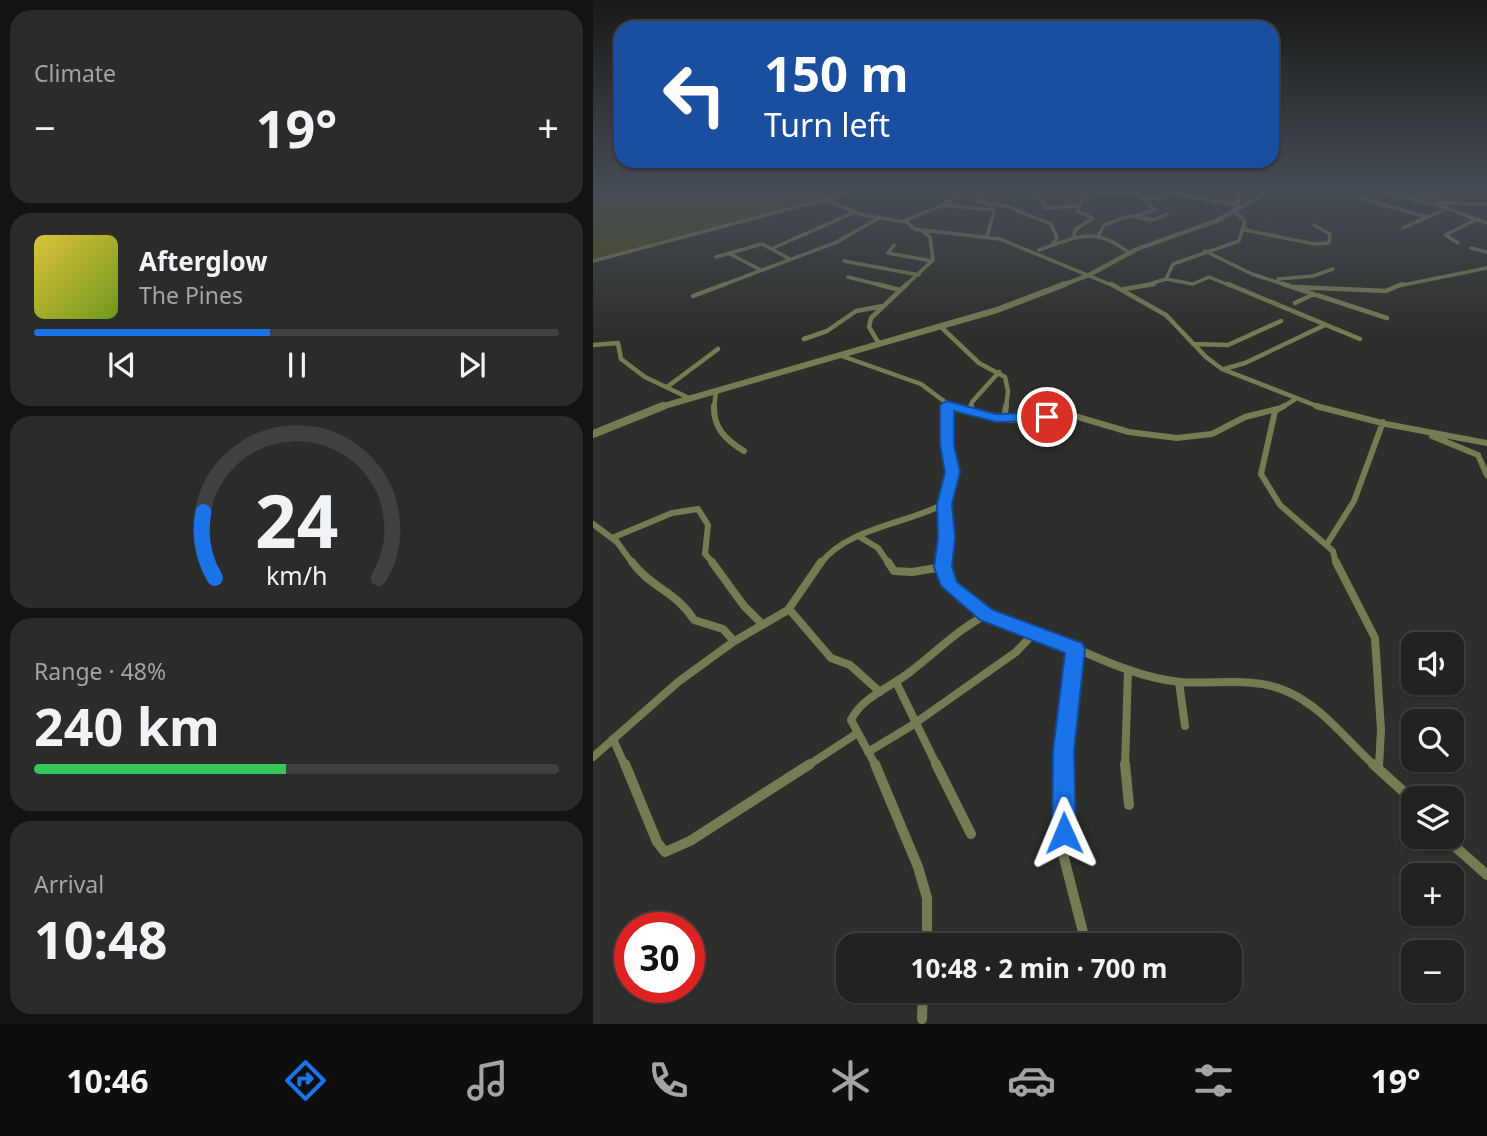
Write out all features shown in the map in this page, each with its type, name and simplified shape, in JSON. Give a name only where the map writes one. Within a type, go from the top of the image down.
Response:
[{"type":"street","points":[[593,261],[681,238]]},
{"type":"street","points":[[773,248],[796,238]]},
{"type":"street","points":[[693,296],[723,287],[788,258],[844,238]]},
{"type":"street","points":[[878,342],[869,327],[873,316],[932,261],[930,238]]},
{"type":"street","points":[[994,238],[1039,250],[1122,289],[1171,318],[1204,357],[1222,369],[1294,400],[1425,432],[1487,443]]},
{"type":"street","points":[[1049,247],[1057,238]]},
{"type":"street","points":[[1039,250],[1070,238]]},
{"type":"street","points":[[1105,238],[1129,253]]},
{"type":"street","points":[[593,434],[626,418],[689,398],[997,310],[1089,275],[1129,253],[1166,238]]},
{"type":"street","points":[[1166,279],[1173,264],[1237,242],[1240,238]]},
{"type":"street","points":[[1277,238],[1299,243],[1329,243],[1330,238]]},
{"type":"street","points":[[1450,238],[1458,243]]},
{"type":"street","points":[[716,257],[762,243],[788,258]]},
{"type":"street","points":[[894,245],[888,253],[932,261]]},
{"type":"street","points":[[1471,248],[1487,252]]},
{"type":"street","points":[[1205,251],[1252,274],[1277,279],[1387,318]]},
{"type":"street","points":[[728,253],[761,270]]},
{"type":"street","points":[[844,261],[919,275]]},
{"type":"street","points":[[1295,286],[1386,291],[1407,282],[1487,268]]},
{"type":"street","points":[[1277,279],[1313,276],[1333,269]]},
{"type":"street","points":[[848,277],[900,290]]},
{"type":"street","points":[[1122,289],[1147,286],[1166,279],[1193,285],[1209,277],[1216,278],[1360,339]]},
{"type":"street","points":[[1295,303],[1314,294]]},
{"type":"street","points":[[804,339],[827,331],[856,312],[885,306]]},
{"type":"street","points":[[856,312],[873,316]]},
{"type":"street","points":[[1193,344],[1228,345],[1281,321]]},
{"type":"street","points":[[1222,369],[1247,365],[1272,348],[1308,337],[1325,325]]},
{"type":"street","points":[[941,327],[979,363],[1000,372],[1008,384],[1004,419]]},
{"type":"street","points":[[593,345],[618,343],[620,359],[645,377],[689,398]]},
{"type":"street","points":[[667,387],[694,364],[718,349]]},
{"type":"street","points":[[839,355],[921,384],[941,397],[947,405],[970,412],[1004,419],[1071,415],[1142,435],[1194,437],[1212,434],[1245,418],[1294,400]]},
{"type":"street","points":[[970,412],[975,397],[1000,372]]},
{"type":"street","points":[[716,391],[711,406],[716,427],[727,440],[744,451]]},
{"type":"street","points":[[947,405],[947,445],[953,472],[944,504],[947,538],[943,567],[950,586],[987,615],[1036,631],[1128,670],[1179,682],[1244,682],[1285,690],[1325,715],[1350,743],[1401,788]]},
{"type":"street","points":[[1277,408],[1263,456],[1261,474],[1280,505],[1327,544],[1344,582],[1375,638],[1381,730],[1379,766]]},
{"type":"street","points":[[1327,544],[1341,527],[1359,490],[1383,422]]},
{"type":"street","points":[[1425,432],[1478,455],[1487,453]]},
{"type":"street","points":[[1478,455],[1487,475]]},
{"type":"street","points":[[593,757],[734,642],[789,609],[803,594],[826,555],[880,528],[920,518],[944,504]]},
{"type":"street","points":[[612,538],[672,513],[698,509],[708,525],[705,554],[726,578],[743,606],[762,624]]},
{"type":"street","points":[[593,524],[612,538],[641,575],[676,595],[694,620],[718,626],[734,642]]},
{"type":"street","points":[[860,537],[878,548],[894,571],[912,572],[943,567]]},
{"type":"street","points":[[789,609],[831,658],[850,665],[880,692]]},
{"type":"street","points":[[927,933],[927,898],[918,867],[868,752],[851,724],[852,715],[951,636],[987,615]]},
{"type":"street","points":[[868,752],[916,725],[971,681],[1025,644],[1036,631]]},
{"type":"street","points":[[1075,649],[1063,751],[1064,858],[1083,933]]},
{"type":"street","points":[[1128,670],[1124,759],[1129,806]]},
{"type":"street","points":[[896,682],[971,834]]},
{"type":"street","points":[[1179,682],[1185,726]]},
{"type":"street","points":[[613,739],[634,781],[657,842],[665,852],[690,841],[856,734]]},
{"type":"street","points":[[1458,849],[1487,875]]},
{"type":"street","points":[[922,1019],[923,1003]]},
{"type":"shaded area","points":[[593,238],[673,238],[593,259]]},
{"type":"route","points":[[1047,417],[1019,420],[996,418],[947,405],[947,445],[953,472],[944,504],[947,538],[943,567],[950,586],[995,620],[1036,631],[1075,649],[1063,751],[1064,833]]}]
